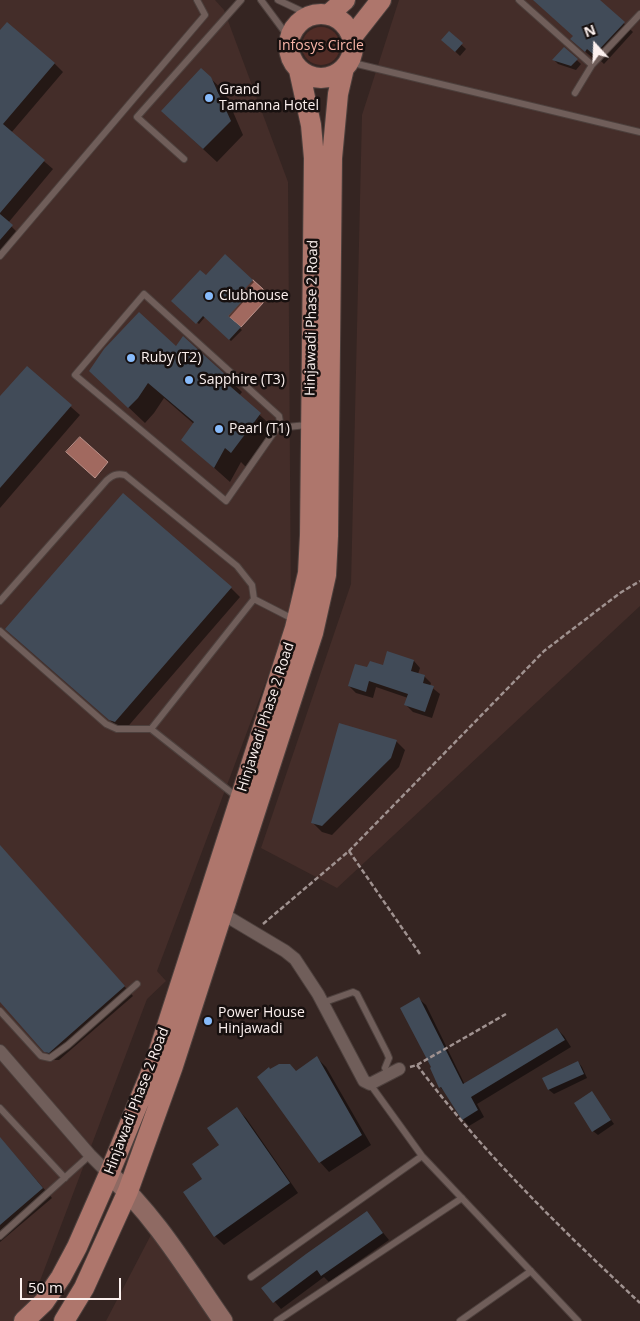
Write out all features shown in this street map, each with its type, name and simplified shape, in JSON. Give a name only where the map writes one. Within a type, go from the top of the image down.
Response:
[{"type":"main road","points":[[320,16],[343,23],[352,37],[353,45],[347,65],[330,77],[322,78],[306,75],[299,70],[290,56],[290,39],[298,25],[320,16],[345,0]]},
{"type":"main road","points":[[352,37],[381,0]]},
{"type":"main road","name":"Hinjawadi Phase 2 Road","points":[[24,1321],[44,1302],[61,1277],[77,1247],[156,1060],[240,800],[304,616],[326,575],[332,158],[338,94],[347,65]]},
{"type":"main road","name":"Hinjawadi Phase 2 Road","points":[[64,1321],[84,1288],[128,1191],[173,1066],[223,914],[304,616],[310,535],[314,158],[310,125],[299,70]]},
{"type":"street","points":[[223,914],[295,959],[322,1003],[364,1081],[370,1084],[393,1072]]},
{"type":"street","points":[[0,1052],[90,1155],[128,1191],[223,1321]]},
{"type":"lane","points":[[0,256],[205,15],[197,0]]},
{"type":"lane","points":[[184,159],[137,117],[241,0]]},
{"type":"lane","points":[[261,0],[290,39]]},
{"type":"lane","points":[[278,0],[320,16]]},
{"type":"lane","points":[[519,0],[592,65]]},
{"type":"lane","points":[[575,93],[592,65],[640,14]]},
{"type":"lane","points":[[347,65],[640,132]]},
{"type":"lane","points":[[277,428],[280,422],[279,416],[144,294],[76,375],[226,502],[277,428],[311,424]]},
{"type":"lane","points":[[0,601],[107,480],[118,474],[124,475],[237,566],[252,585],[254,599],[151,729]]},
{"type":"lane","points":[[254,599],[304,616]]},
{"type":"lane","points":[[0,631],[106,724],[117,728],[151,729],[240,800]]},
{"type":"lane","points":[[0,1011],[41,1056],[50,1058],[68,1045],[137,984]]},
{"type":"lane","points":[[322,1003],[353,992],[356,994],[389,1058],[385,1068],[393,1072]]},
{"type":"lane","points":[[370,1084],[422,1156],[578,1321]]},
{"type":"lane","points":[[0,1108],[66,1178]]},
{"type":"lane","points":[[0,1236],[90,1155]]},
{"type":"lane","points":[[251,1277],[422,1156]]},
{"type":"lane","points":[[277,1321],[462,1198]]},
{"type":"lane","points":[[460,1321],[531,1271]]},
{"type":"path","points":[[253,932],[349,851],[544,651],[640,580]]},
{"type":"path","points":[[349,851],[420,954]]},
{"type":"path","points":[[506,1014],[417,1065],[450,1108],[497,1163],[599,1265],[640,1303]]},
{"type":"shaded area","points":[[0,0],[215,0],[224,10],[288,182],[291,615],[157,971],[166,981],[147,999],[27,1315],[19,1321],[0,1321]]},
{"type":"shaded area","points":[[399,0],[640,0],[640,606],[337,888],[261,848],[351,584],[362,115]]},
{"type":"shaded area","points":[[253,280],[263,289],[263,303],[241,327],[228,316],[244,298],[240,293]]},
{"type":"shaded area","points":[[80,437],[108,462],[95,478],[66,452]]},
{"type":"shaded area","points":[[153,1231],[218,1321],[106,1321]]},
{"type":"green space","name":"Infosys Circle","points":[[321,27],[334,33],[340,46],[334,59],[321,65],[308,59],[302,46],[308,33]]},
{"type":"building","points":[[533,0],[600,0],[625,22],[594,55],[587,49],[585,52],[570,39],[573,36]]},
{"type":"building","points":[[7,22],[55,63],[3,124],[45,160],[0,213],[0,30]]},
{"type":"building","points":[[449,31],[463,43],[455,52],[441,40]]},
{"type":"building","points":[[564,47],[578,59],[571,66],[552,60]]},
{"type":"building","points":[[201,68],[211,77],[231,121],[203,149],[161,111]]},
{"type":"building","points":[[0,214],[13,225],[0,240]]},
{"type":"building","name":"Clubhouse","points":[[225,254],[253,280],[240,294],[245,298],[228,316],[241,327],[229,340],[203,316],[196,324],[171,301],[200,270],[206,275]]},
{"type":"building","points":[[139,312],[176,346],[183,336],[227,376],[223,380],[261,413],[231,453],[225,448],[214,468],[181,440],[194,422],[148,383],[138,398],[128,408],[89,371],[104,349]]},
{"type":"building","points":[[27,366],[72,405],[0,488],[0,396]]},
{"type":"building","points":[[123,493],[232,587],[115,722],[109,720],[5,629]]},
{"type":"building","points":[[387,651],[414,660],[411,671],[425,675],[423,683],[434,686],[425,712],[404,705],[408,694],[369,681],[366,692],[348,686],[355,664],[367,667],[370,661],[383,665]]},
{"type":"building","points":[[339,723],[397,740],[391,758],[322,826],[311,823]]},
{"type":"building","points":[[0,845],[125,986],[49,1053],[44,1052],[0,1002]]},
{"type":"building","points":[[419,997],[463,1084],[557,1028],[565,1040],[471,1097],[478,1110],[462,1120],[441,1087],[439,1088],[431,1067],[400,1008]]},
{"type":"building","points":[[317,1056],[362,1135],[319,1163],[257,1077],[269,1067],[270,1069],[279,1064],[290,1064],[296,1071]]},
{"type":"building","points":[[578,1061],[584,1074],[548,1090],[542,1078]]},
{"type":"building","points":[[592,1091],[611,1120],[592,1132],[574,1103]]},
{"type":"building","points":[[237,1107],[290,1183],[214,1237],[183,1192],[202,1179],[192,1164],[219,1145],[207,1128]]},
{"type":"building","points":[[0,1137],[43,1188],[0,1225]]},
{"type":"building","points":[[367,1211],[383,1233],[321,1276],[317,1270],[273,1303],[261,1288]]},
{"type":"place","name":"Grand Tamanna Hotel","points":[[209,98]]},
{"type":"place","name":"Clubhouse","points":[[209,296]]},
{"type":"place","name":"Ruby (T2)","points":[[131,358]]},
{"type":"place","name":"Sapphire (T3)","points":[[189,380]]},
{"type":"place","name":"Pearl (T1)","points":[[219,429]]},
{"type":"place","name":"Power House Hinjawadi","points":[[208,1021]]}]
